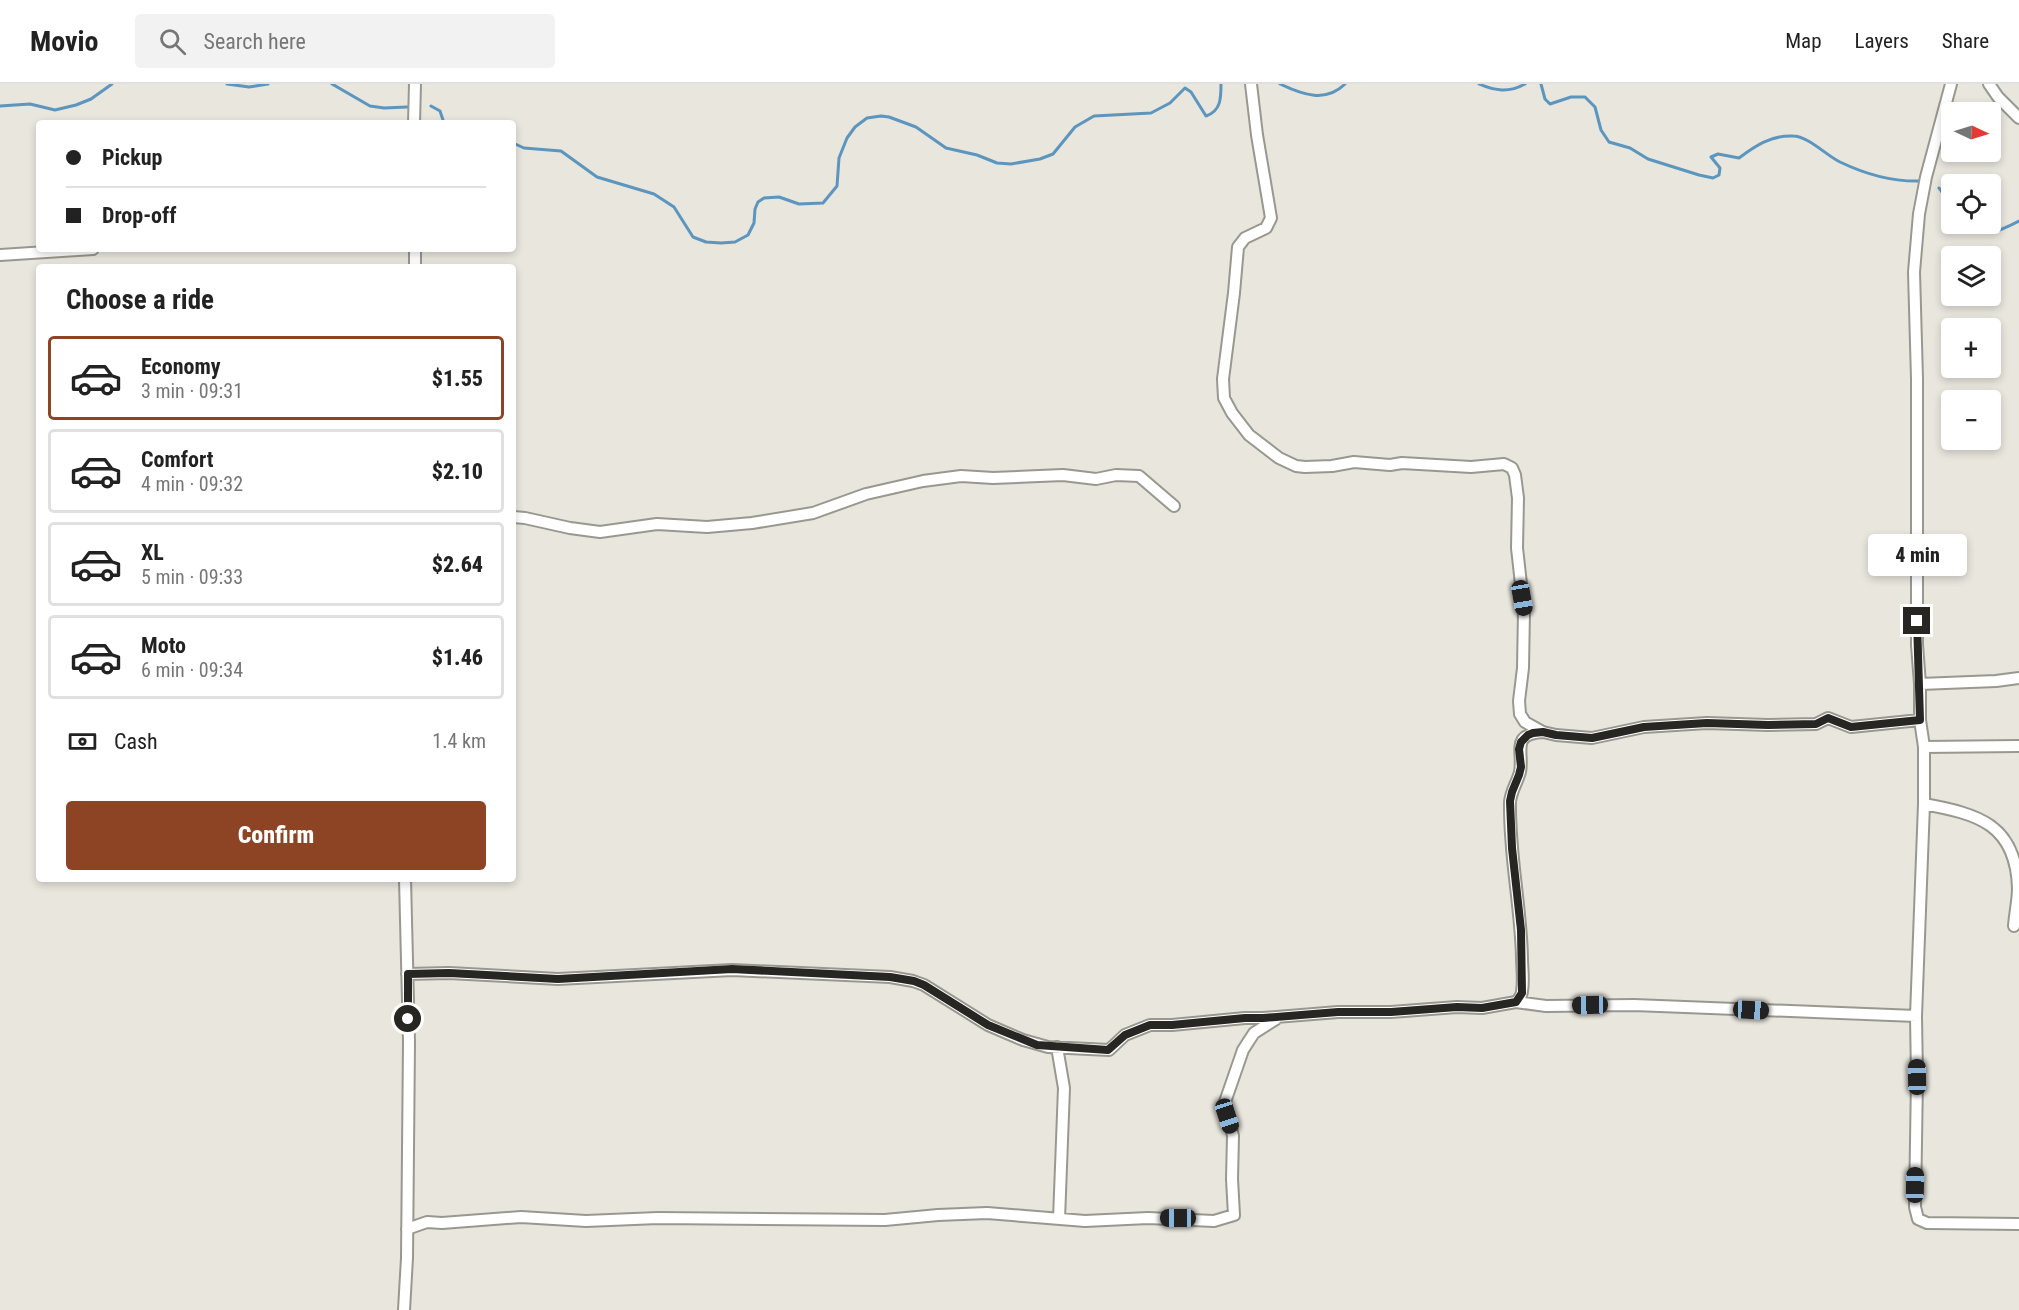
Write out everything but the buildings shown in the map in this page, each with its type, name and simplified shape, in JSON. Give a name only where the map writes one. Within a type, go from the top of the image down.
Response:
[{"type":"street","points":[[414,120],[415,84]]},
{"type":"street","points":[[1251,84],[1271,218],[1266,228],[1245,238],[1238,247],[1223,379],[1224,398],[1232,413],[1250,435],[1279,458],[1296,466],[1332,466],[1354,462],[1471,467],[1504,464],[1512,468],[1518,498],[1517,548],[1524,611],[1523,668],[1519,701],[1520,714],[1525,722],[1543,732],[1592,738],[1644,727],[1707,723],[1816,724],[1828,718],[1851,727],[1920,720]]},
{"type":"street","points":[[1951,84],[1926,177],[1919,214],[1914,272],[1917,379],[1917,645],[1920,720],[1924,747],[1916,1016],[1915,1207],[1918,1219],[1927,1223],[2019,1224]]},
{"type":"street","points":[[1989,84],[1998,97],[2019,118]]},
{"type":"street","points":[[0,255],[46,252]]},
{"type":"street","points":[[516,517],[570,528],[600,531],[657,524],[707,527],[752,523],[813,513],[866,494],[923,481],[961,476],[993,478],[1063,475],[1096,479],[1116,475],[1139,476],[1174,506]]},
{"type":"street","points":[[1920,684],[2019,678]]},
{"type":"street","points":[[1516,1002],[1522,993],[1521,930],[1512,848],[1510,801],[1521,767],[1519,749],[1521,742],[1533,733],[1543,732]]},
{"type":"street","points":[[1924,747],[2019,746]]},
{"type":"street","points":[[1924,804],[1973,816],[1992,825],[2000,833],[2009,846],[2018,889],[2014,926]]},
{"type":"street","points":[[404,1310],[408,974],[405,882]]},
{"type":"street","points":[[408,974],[459,973],[558,979],[732,969],[890,977],[924,985],[988,1025],[1037,1045],[1108,1050],[1125,1035],[1150,1025],[1338,1012],[1482,1008],[1516,1002],[1546,1006],[1634,1005],[1916,1016]]},
{"type":"street","points":[[406,1229],[427,1222],[521,1217],[586,1221],[658,1218],[885,1220],[987,1213],[1084,1221],[1178,1218],[1214,1221],[1234,1215],[1233,1136],[1225,1102],[1243,1050],[1254,1033],[1279,1017]]},
{"type":"street","points":[[1057,1047],[1064,1088],[1059,1219]]},
{"type":"street","points":[[407,1205],[427,1222]]},
{"type":"waterway","points":[[0,106],[30,104],[55,110],[91,99],[112,84]]},
{"type":"waterway","points":[[227,84],[249,87],[268,84]]},
{"type":"waterway","points":[[332,84],[370,106],[407,107]]},
{"type":"waterway","points":[[516,144],[524,148],[561,151],[597,177],[654,194],[674,207],[693,237],[706,242],[735,242],[748,235],[754,223],[758,202],[764,198],[779,197],[799,204],[823,203],[837,186],[839,158],[847,138],[855,127],[867,118],[889,117],[916,127],[946,148],[977,155],[997,163],[1011,164],[1040,159],[1053,154],[1075,127],[1094,116],[1151,113],[1170,103],[1185,88],[1191,92],[1206,116],[1215,111],[1217,107],[1221,84]]},
{"type":"waterway","points":[[1280,84],[1314,95],[1330,94],[1345,84]]},
{"type":"waterway","points":[[1479,84],[1502,90],[1513,89],[1525,84]]},
{"type":"waterway","points":[[1541,84],[1545,99],[1550,104],[1571,97],[1585,97],[1595,107],[1601,130],[1609,142],[1630,148],[1648,159],[1699,175],[1713,178],[1719,175],[1720,168],[1711,157],[1718,154],[1739,158],[1770,139],[1793,136],[1805,139],[1835,159],[1859,170],[1890,179],[1921,181]]},
{"type":"waterway","points":[[431,106],[440,111],[443,120]]},
{"type":"waterway","points":[[2001,229],[2019,221]]},
{"type":"route","points":[[408,1019],[408,974],[497,974],[558,979],[732,969],[890,977],[914,981],[947,998],[988,1025],[1037,1045],[1108,1050],[1125,1035],[1150,1025],[1338,1012],[1391,1012],[1505,1005],[1516,1002],[1522,993],[1521,930],[1512,848],[1510,801],[1521,767],[1519,749],[1521,742],[1528,735],[1543,732],[1592,738],[1644,727],[1707,723],[1816,724],[1828,718],[1851,727],[1920,720],[1917,621]]}]
